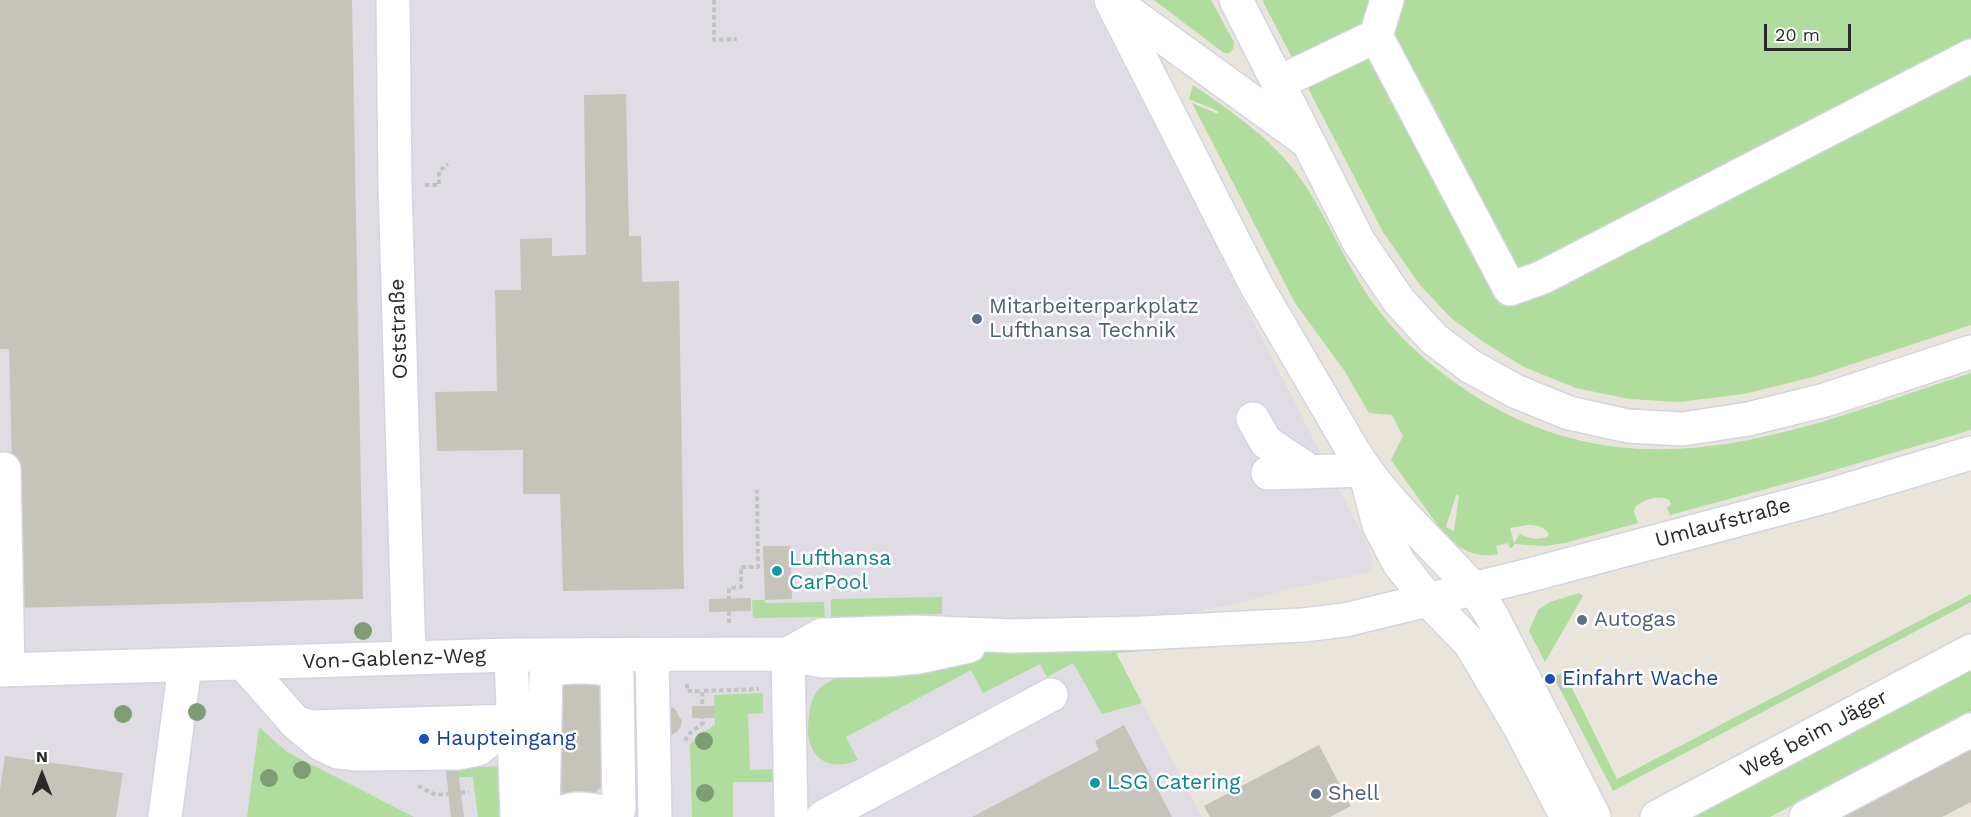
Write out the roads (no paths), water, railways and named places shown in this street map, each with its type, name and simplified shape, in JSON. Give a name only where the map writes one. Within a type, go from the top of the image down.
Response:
[{"type":"street","name":"Oststraße","points":[[393,0],[395,186],[409,657]]},
{"type":"street","points":[[1111,0],[1308,142]]},
{"type":"street","points":[[1111,0],[1256,285],[1365,470],[1434,548],[1474,589],[1493,618],[1594,817]]},
{"type":"street","points":[[1236,0],[1359,242],[1399,301],[1434,339],[1470,366],[1515,391],[1569,413],[1628,426],[1683,429],[1738,421],[1824,400],[1971,352]]},
{"type":"street","points":[[1278,83],[1376,36],[1388,0]]},
{"type":"street","points":[[1376,36],[1510,289],[1543,277],[1956,77],[1971,56]]},
{"type":"street","points":[[1253,419],[1266,442],[1311,472]]},
{"type":"street","name":"Umlaufstraße","points":[[1428,600],[1827,496],[1971,453]]},
{"type":"street","points":[[4,469],[4,670]]},
{"type":"street","points":[[1268,473],[1365,470]]},
{"type":"street","points":[[1365,470],[1379,525],[1399,562],[1428,600],[1470,643],[1521,729],[1566,817]]},
{"type":"street","name":"Von-Gablenz-Weg","points":[[4,670],[409,657],[530,659],[636,655],[788,654],[822,661],[886,660],[918,657],[1012,636],[1208,631],[1303,625],[1345,620],[1428,600]]},
{"type":"street","name":"Weg beim Jäger","points":[[1657,817],[1971,651]]},
{"type":"street","points":[[788,654],[791,817]]},
{"type":"street","points":[[636,655],[639,804],[644,814]]},
{"type":"street","points":[[530,659],[606,668],[615,672],[617,676],[619,809],[615,813],[573,809],[561,814],[549,814],[543,809],[546,674],[530,659]]},
{"type":"street","points":[[517,817],[514,721],[530,659]]},
{"type":"street","points":[[530,659],[535,817]]},
{"type":"street","points":[[244,664],[296,723],[321,744],[338,752],[458,753],[478,749],[514,721]]},
{"type":"street","points":[[165,817],[185,665]]},
{"type":"street","points":[[823,817],[1052,695]]},
{"type":"street","points":[[1806,817],[1971,730]]},
{"type":"place","name":"Mitarbeiterparkplatz Lufthansa Technik","points":[[977,319]]},
{"type":"place","name":"Lufthansa CarPool","points":[[777,571]]},
{"type":"place","name":"Autogas","points":[[1582,620]]},
{"type":"place","name":"Einfahrt Wache","points":[[1550,679]]},
{"type":"place","name":"Haupteingang","points":[[424,739]]},
{"type":"place","name":"LSG Catering","points":[[1095,783]]},
{"type":"place","name":"Shell","points":[[1316,794]]}]
